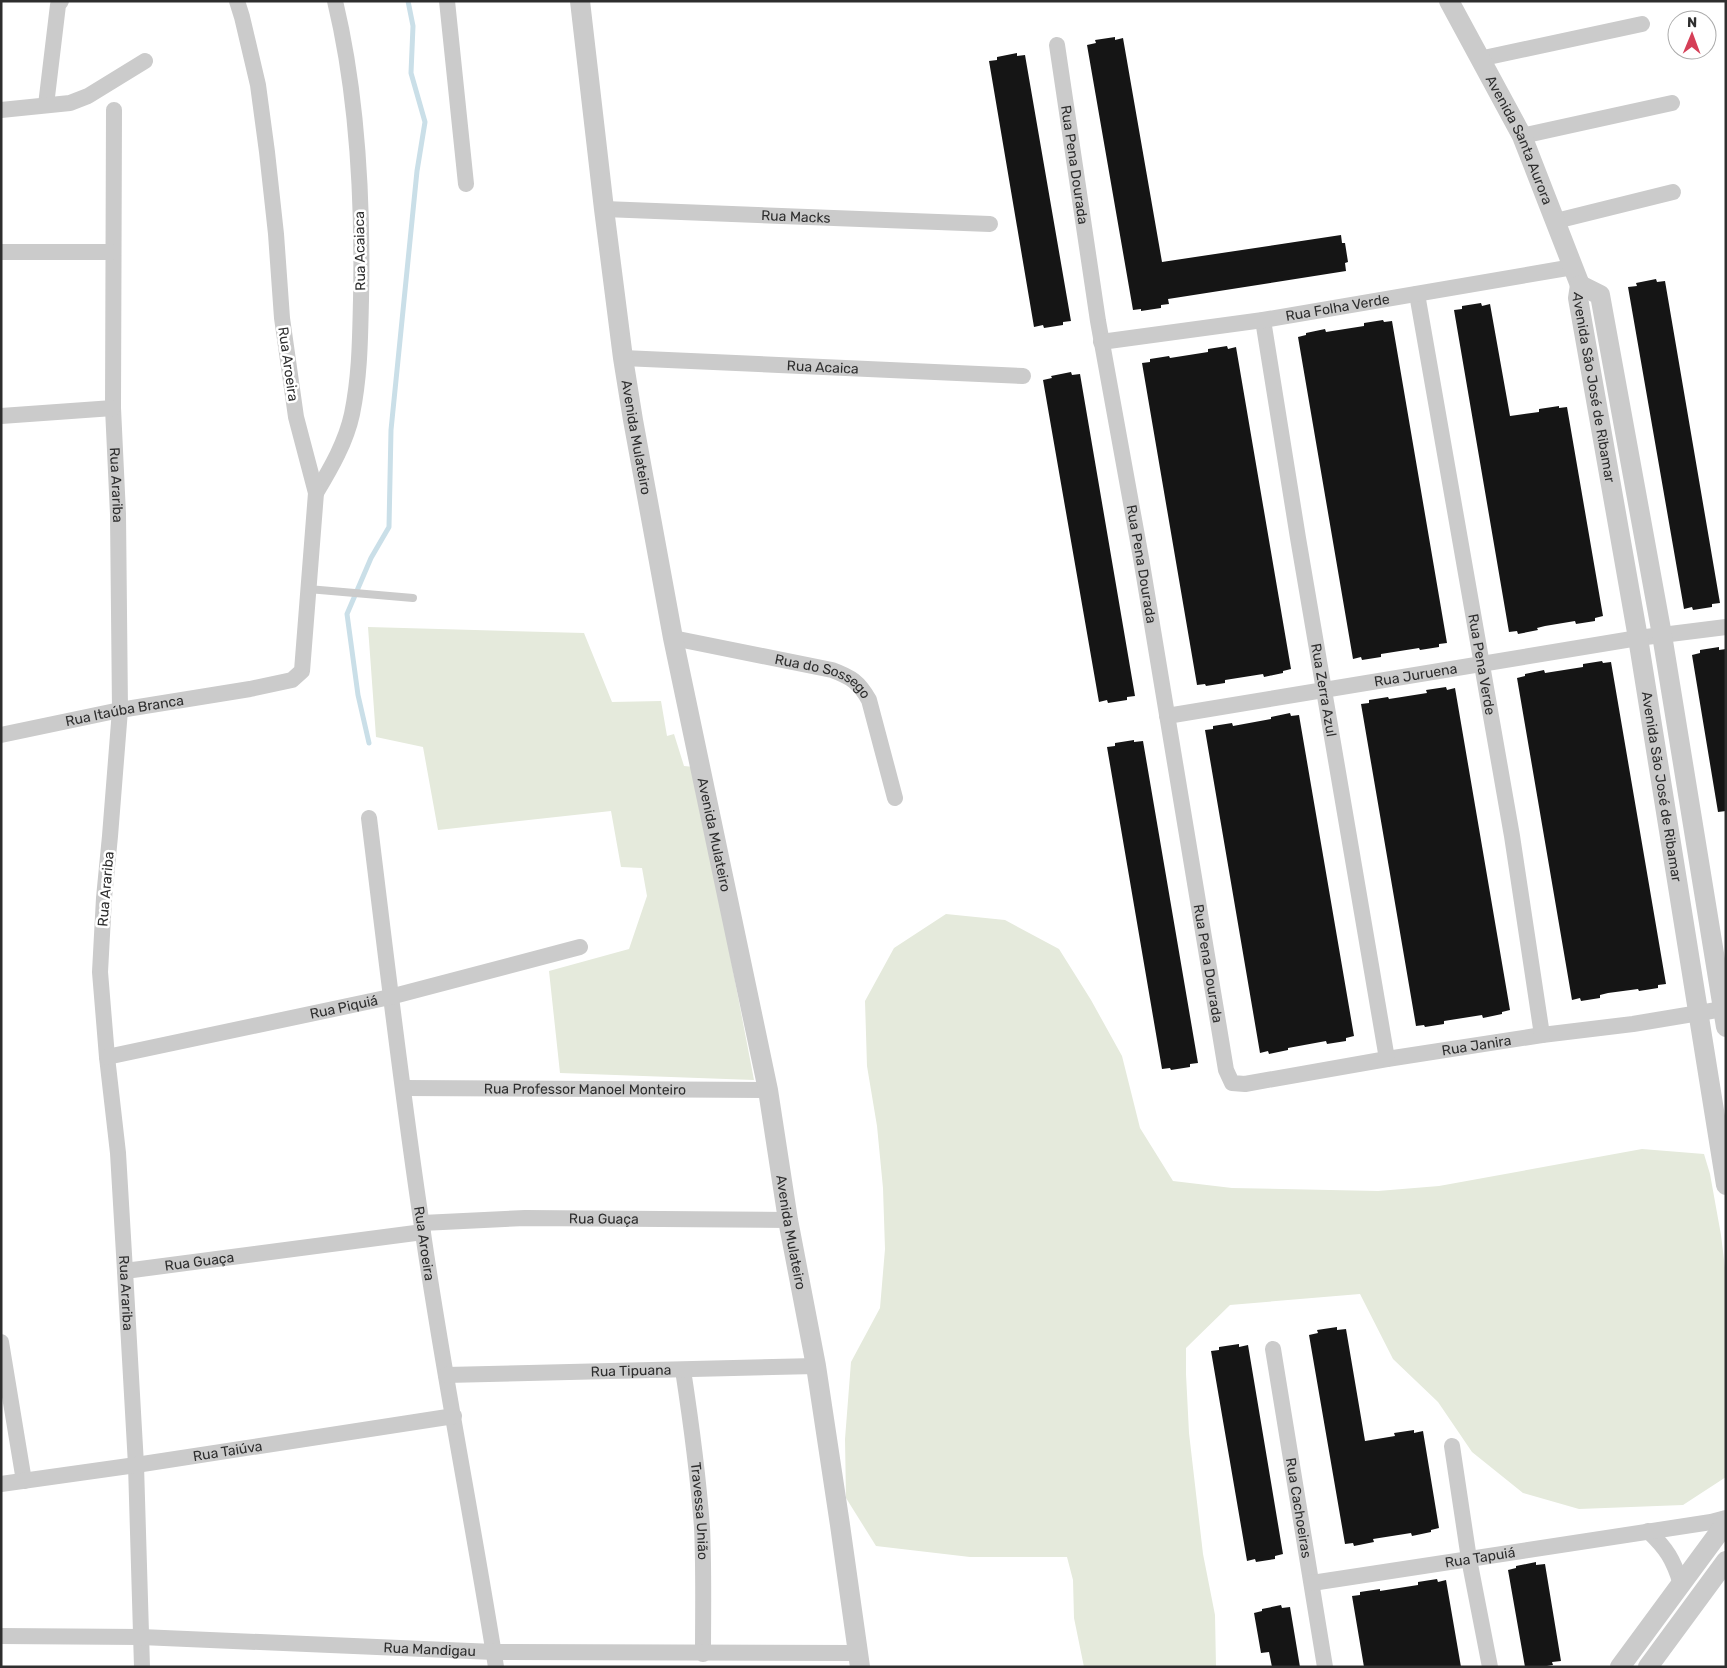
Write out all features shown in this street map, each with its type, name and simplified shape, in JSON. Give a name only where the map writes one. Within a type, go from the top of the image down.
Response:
[{"type":"street","points":[[46,105],[58,5],[61,1]]},
{"type":"street","name":"Rua Aroeira","points":[[237,1],[258,85],[268,152],[282,318],[295,408],[316,493],[302,671],[292,680],[250,689]]},
{"type":"street","name":"Rua Acaiaca","points":[[316,493],[337,458],[352,416],[360,371],[362,250],[358,179],[344,38],[335,1]]},
{"type":"street","points":[[447,1],[466,184]]},
{"type":"street","name":"Avenida Mulateiro","points":[[580,1],[623,358],[673,638],[768,1090],[788,1220],[816,1366],[858,1660]]},
{"type":"street","name":"Avenida Santa Aurora","points":[[1448,1],[1522,136],[1576,276]]},
{"type":"street","points":[[1479,59],[1642,24]]},
{"type":"street","name":"Rua Pena Dourada","points":[[1057,45],[1101,342],[1141,558],[1226,1070],[1232,1082]]},
{"type":"street","points":[[1,110],[70,103],[88,96],[144,60]]},
{"type":"street","points":[[1522,136],[1672,103]]},
{"type":"street","name":"Rua Arariba","points":[[114,110],[112,252],[113,408],[118,514],[120,710],[104,898],[100,972],[118,1153],[136,1465],[142,1667]]},
{"type":"street","points":[[1556,221],[1673,192]]},
{"type":"street","name":"Rua Macks","points":[[604,209],[990,224]]},
{"type":"street","points":[[1,252],[112,252]]},
{"type":"street","name":"Rua Folha Verde","points":[[1101,342],[1263,320],[1417,294],[1576,276]]},
{"type":"street","name":"Avenida São José de Ribamar","points":[[1576,276],[1600,295],[1662,634],[1724,1018]]},
{"type":"street","name":"Avenida São José de Ribamar","points":[[1576,276],[1578,298],[1638,638],[1726,1185]]},
{"type":"street","name":"Rua Pena Verde","points":[[1417,294],[1512,836],[1542,1036]]},
{"type":"street","name":"Rua Zerra Azul","points":[[1263,320],[1386,1059]]},
{"type":"street","name":"Rua Acaica","points":[[623,358],[1023,376]]},
{"type":"street","points":[[1,416],[113,408]]},
{"type":"street","name":"Rua Juruena","points":[[1167,716],[1662,634],[1726,626]]},
{"type":"street","name":"Rua do Sossego","points":[[673,638],[832,670],[848,676],[862,687],[869,700],[895,798]]},
{"type":"street","name":"Rua Itaúba Branca","points":[[1,735],[120,710],[250,689]]},
{"type":"street","name":"Rua Aroeira","points":[[369,818],[390,997],[422,1228],[495,1660]]},
{"type":"street","name":"Rua Piquiá","points":[[107,1057],[390,997],[580,947]]},
{"type":"street","name":"Rua Janira","points":[[1232,1082],[1245,1084],[1386,1059],[1633,1024],[1699,1012],[1724,1018]]},
{"type":"street","name":"Rua Professor Manoel Monteiro","points":[[403,1088],[768,1090]]},
{"type":"street","name":"Rua Guaça","points":[[125,1271],[422,1228],[525,1218],[788,1220]]},
{"type":"street","points":[[1,1342],[5,1388],[24,1480]]},
{"type":"street","name":"Rua Cachoeiras","points":[[1273,1349],[1325,1667]]},
{"type":"street","name":"Rua Tipuana","points":[[446,1375],[816,1366]]},
{"type":"street","name":"Travessa União","points":[[683,1370],[696,1462],[702,1526],[704,1582],[703,1654]]},
{"type":"street","name":"Rua Taiúva","points":[[1,1484],[454,1416]]},
{"type":"street","points":[[1452,1446],[1469,1559],[1490,1667]]},
{"type":"street","name":"Rua Tapuiá","points":[[1312,1583],[1711,1522],[1726,1518]]},
{"type":"street","points":[[1620,1667],[1726,1524]]},
{"type":"street","points":[[1648,1531],[1670,1555],[1681,1584]]},
{"type":"street","points":[[1648,1667],[1722,1566],[1700,1559]]},
{"type":"street","name":"Rua Mandigau","points":[[1,1636],[140,1637],[495,1660],[703,1654],[858,1660]]},
{"type":"lane","points":[[308,589],[414,598]]},
{"type":"shaded area","points":[[368,627],[584,633],[612,702],[661,701],[667,736],[674,734],[684,766],[694,767],[754,1080],[560,1073],[549,971],[629,949],[647,896],[642,868],[621,867],[611,811],[438,830],[423,747],[376,737]]},
{"type":"shaded area","points":[[946,914],[1005,920],[1059,949],[1091,1000],[1122,1056],[1140,1128],[1173,1181],[1232,1188],[1378,1191],[1439,1186],[1642,1149],[1704,1154],[1710,1174],[1721,1235],[1726,1276],[1726,1477],[1683,1505],[1579,1509],[1523,1493],[1472,1452],[1438,1402],[1393,1359],[1360,1294],[1230,1305],[1186,1348],[1189,1433],[1203,1554],[1215,1615],[1216,1667],[1084,1667],[1074,1618],[1073,1580],[1067,1557],[970,1557],[876,1546],[846,1498],[845,1439],[851,1362],[880,1308],[885,1249],[883,1188],[877,1126],[867,1066],[865,1001],[894,948]]},
{"type":"building","points":[[1115,37],[1115,40],[1123,38],[1162,262],[1341,235],[1342,243],[1345,243],[1348,262],[1345,263],[1346,271],[1168,299],[1169,304],[1161,305],[1161,308],[1141,311],[1141,309],[1133,310],[1087,45],[1096,43],[1095,40]]},
{"type":"building","points":[[1017,53],[1017,56],[1025,55],[1071,321],[1063,322],[1063,325],[1044,328],[1043,325],[1034,327],[989,61],[997,60],[997,57]]},
{"type":"building","points":[[1656,279],[1657,282],[1665,281],[1720,603],[1712,604],[1712,607],[1693,610],[1692,607],[1684,609],[1628,287],[1637,286],[1636,283]]},
{"type":"building","points":[[1481,303],[1482,306],[1490,304],[1510,416],[1539,412],[1539,409],[1559,406],[1559,408],[1567,407],[1603,616],[1595,618],[1595,621],[1576,624],[1575,621],[1545,626],[1537,628],[1538,630],[1518,634],[1517,631],[1509,632],[1454,310],[1462,309],[1462,306]]},
{"type":"building","points":[[1383,320],[1384,322],[1392,321],[1447,643],[1439,644],[1439,647],[1381,654],[1381,657],[1362,660],[1361,657],[1353,659],[1298,337],[1306,335],[1306,333],[1325,329],[1326,332],[1364,326],[1364,323]]},
{"type":"building","points":[[1227,346],[1228,349],[1236,347],[1291,669],[1283,671],[1283,673],[1264,677],[1263,674],[1225,680],[1225,683],[1206,686],[1205,684],[1197,685],[1142,363],[1150,362],[1150,359],[1208,352],[1208,349]]},
{"type":"building","points":[[1071,372],[1072,375],[1080,374],[1135,696],[1127,697],[1127,700],[1108,703],[1107,700],[1099,702],[1043,380],[1052,378],[1051,376]]},
{"type":"building","points":[[1719,647],[1719,650],[1726,649],[1726,811],[1718,812],[1692,655],[1700,653],[1700,650]]},
{"type":"building","points":[[1602,661],[1603,663],[1611,662],[1666,984],[1658,985],[1658,988],[1639,991],[1638,989],[1608,993],[1600,995],[1600,998],[1581,1001],[1580,998],[1572,1000],[1517,678],[1525,676],[1525,674],[1544,670],[1545,673],[1583,667],[1583,664]]},
{"type":"building","points":[[1446,687],[1447,690],[1455,688],[1510,1010],[1502,1012],[1502,1014],[1483,1018],[1482,1015],[1444,1021],[1444,1024],[1425,1027],[1424,1025],[1416,1026],[1361,704],[1369,703],[1369,700],[1427,693],[1426,690]]},
{"type":"building","points":[[1290,713],[1291,716],[1299,715],[1354,1036],[1346,1038],[1346,1041],[1327,1044],[1326,1041],[1288,1048],[1288,1050],[1269,1054],[1268,1051],[1260,1053],[1205,730],[1213,729],[1213,726],[1232,723],[1233,726],[1271,719],[1271,717]]},
{"type":"building","points":[[1134,740],[1134,742],[1143,741],[1198,1063],[1190,1064],[1190,1067],[1171,1070],[1170,1068],[1162,1069],[1107,747],[1115,746],[1115,743]]},
{"type":"building","points":[[1337,1327],[1337,1330],[1346,1329],[1365,1441],[1395,1436],[1394,1433],[1414,1430],[1414,1433],[1423,1431],[1439,1528],[1431,1530],[1431,1532],[1412,1536],[1411,1533],[1373,1539],[1374,1542],[1354,1546],[1353,1543],[1345,1544],[1309,1335],[1318,1333],[1317,1330]]},
{"type":"building","points":[[1239,1344],[1239,1347],[1248,1345],[1283,1554],[1275,1556],[1275,1559],[1256,1562],[1255,1559],[1247,1561],[1211,1351],[1219,1350],[1219,1347]]},
{"type":"building","points":[[1536,1562],[1536,1565],[1545,1564],[1561,1661],[1552,1662],[1553,1665],[1541,1667],[1525,1667],[1508,1570],[1516,1568],[1516,1566]]},
{"type":"building","points":[[1437,1579],[1438,1582],[1446,1580],[1461,1667],[1364,1667],[1352,1596],[1360,1595],[1360,1592],[1418,1585],[1418,1582]]},
{"type":"building","points":[[1281,1605],[1282,1608],[1290,1607],[1300,1667],[1272,1667],[1269,1652],[1261,1653],[1254,1613],[1262,1611],[1262,1609]]},
{"type":"waterway","points":[[369,743],[358,695],[347,614],[371,558],[389,527],[391,430],[417,171],[425,122],[411,73],[413,26],[408,1]]}]
